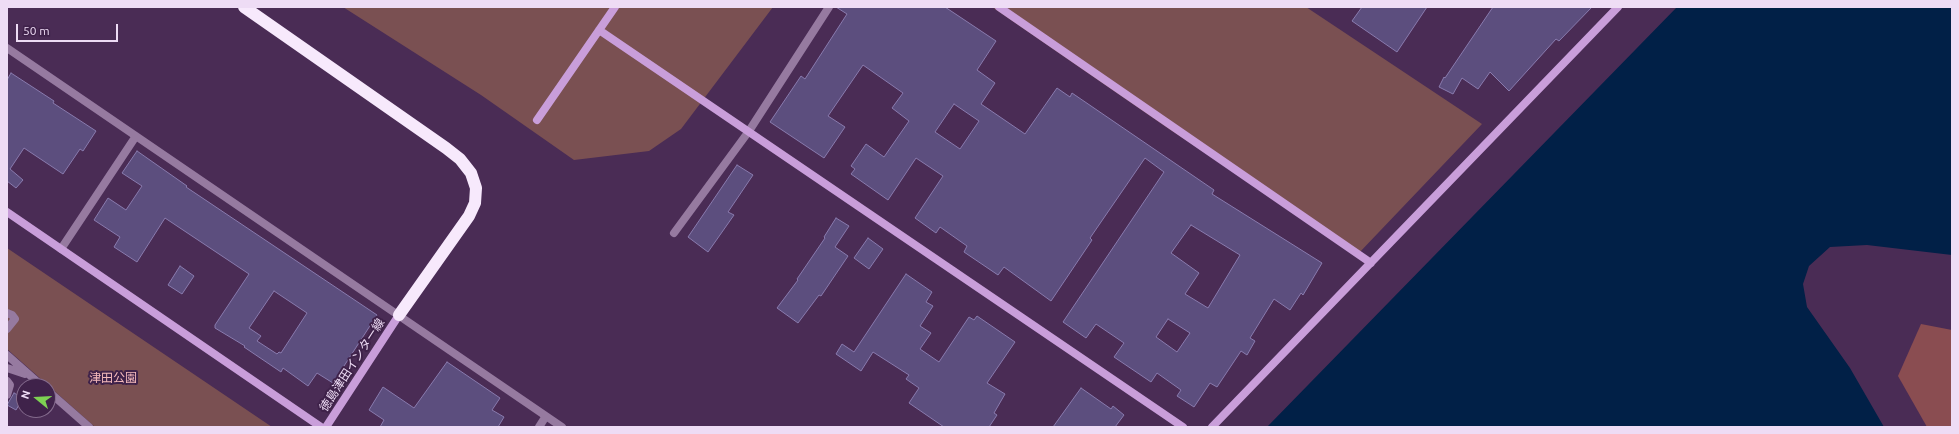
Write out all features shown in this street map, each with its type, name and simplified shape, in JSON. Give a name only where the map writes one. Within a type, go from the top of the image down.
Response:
[{"type":"highway","points":[[244,7],[446,148],[460,159],[471,173],[476,188],[475,203],[469,216],[399,315]]},
{"type":"street","points":[[537,120],[615,7]]},
{"type":"street","points":[[674,232],[749,131],[828,7]]},
{"type":"street","points":[[999,7],[1371,263]]},
{"type":"street","points":[[1212,427],[1618,7]]},
{"type":"street","points":[[599,30],[1183,427]]},
{"type":"street","points":[[7,48],[562,427]]},
{"type":"street","points":[[61,249],[136,136]]},
{"type":"street","points":[[7,212],[321,427]]},
{"type":"street","points":[[7,314],[12,315],[15,319],[7,329]]},
{"type":"street","name":"徳島津田インター線","points":[[326,427],[399,315]]},
{"type":"street","points":[[7,355],[33,378]]},
{"type":"street","points":[[7,368],[30,375]]},
{"type":"street","points":[[7,381],[10,385],[7,395]]},
{"type":"street","points":[[56,398],[89,427]]},
{"type":"street","points":[[538,427],[546,416]]},
{"type":"green space","points":[[343,7],[773,7],[681,129],[649,151],[574,160],[481,95]]},
{"type":"green space","points":[[992,7],[1306,7],[1482,124],[1358,254],[1169,129]]},
{"type":"green space","name":"津田公園","points":[[7,248],[272,427],[95,427],[56,392],[56,378],[40,378],[7,349]]},
{"type":"shaded area","points":[[1921,324],[1952,330],[1952,427],[1927,427],[1898,376]]},
{"type":"water","points":[[1677,7],[1952,7],[1952,255],[1867,245],[1830,247],[1809,266],[1803,284],[1807,307],[1850,368],[1884,427],[1267,427]]},
{"type":"building","points":[[836,7],[945,7],[996,41],[977,70],[995,83],[981,104],[1025,134],[1057,88],[1070,97],[1072,93],[1214,190],[1212,194],[1322,263],[1303,295],[1301,293],[1290,310],[1274,299],[1250,338],[1255,341],[1247,355],[1241,351],[1217,387],[1210,383],[1194,407],[1177,396],[1181,390],[1157,373],[1151,382],[1114,357],[1124,343],[1096,324],[1086,338],[1063,322],[1164,172],[1145,158],[1090,238],[1092,240],[1051,301],[1004,267],[998,275],[964,252],[967,246],[940,227],[936,233],[915,218],[943,176],[916,158],[888,200],[851,174],[855,169],[851,166],[866,144],[884,157],[909,121],[892,108],[903,93],[863,65],[828,116],[845,127],[824,158],[770,122],[801,76],[805,79],[847,14]],"holes":[[[954,104],[979,121],[960,149],[935,132]],[[1191,225],[1240,255],[1208,308],[1185,294],[1199,273],[1171,253]],[[1168,319],[1190,333],[1177,352],[1156,337]]]},
{"type":"building","points":[[1362,7],[1427,7],[1397,52],[1352,21]]},
{"type":"building","points":[[1493,7],[1592,7],[1559,41],[1556,39],[1509,91],[1490,72],[1478,89],[1462,78],[1453,94],[1439,87],[1444,77],[1445,78]]},
{"type":"building","points":[[11,73],[96,131],[83,151],[80,149],[63,174],[24,148],[10,169],[23,180],[16,188],[7,181],[7,80]]},
{"type":"building","points":[[137,151],[187,186],[186,187],[377,315],[333,383],[317,373],[308,386],[283,368],[281,372],[244,347],[245,346],[215,328],[215,325],[249,274],[165,218],[137,262],[114,247],[120,237],[94,220],[108,198],[126,210],[142,186],[122,173]],"holes":[[[274,291],[307,313],[281,353],[279,352],[277,354],[257,341],[261,336],[249,328]]]},
{"type":"building","points":[[737,165],[753,175],[728,212],[734,215],[708,252],[688,237]]},
{"type":"building","points":[[836,218],[849,226],[835,247],[848,256],[821,296],[819,295],[798,323],[777,308],[798,280],[797,279],[825,238],[824,237]]},
{"type":"building","points":[[868,238],[883,249],[869,269],[854,258]]},
{"type":"building","points":[[180,266],[194,276],[182,294],[168,285]]},
{"type":"building","points":[[906,274],[932,292],[926,302],[933,306],[920,326],[931,333],[920,349],[939,362],[969,317],[974,320],[977,316],[1015,342],[987,383],[1005,394],[994,413],[997,415],[989,427],[944,427],[909,403],[919,388],[906,379],[909,375],[873,352],[861,371],[836,354],[842,344],[854,352]]},
{"type":"building","points":[[447,362],[500,398],[492,410],[504,417],[498,427],[380,427],[384,420],[369,410],[383,387],[414,408]]},
{"type":"building","points":[[1081,388],[1111,409],[1113,406],[1124,415],[1115,427],[1053,427]]},
{"type":"building","points":[[14,393],[16,394],[16,410],[7,405]]}]
